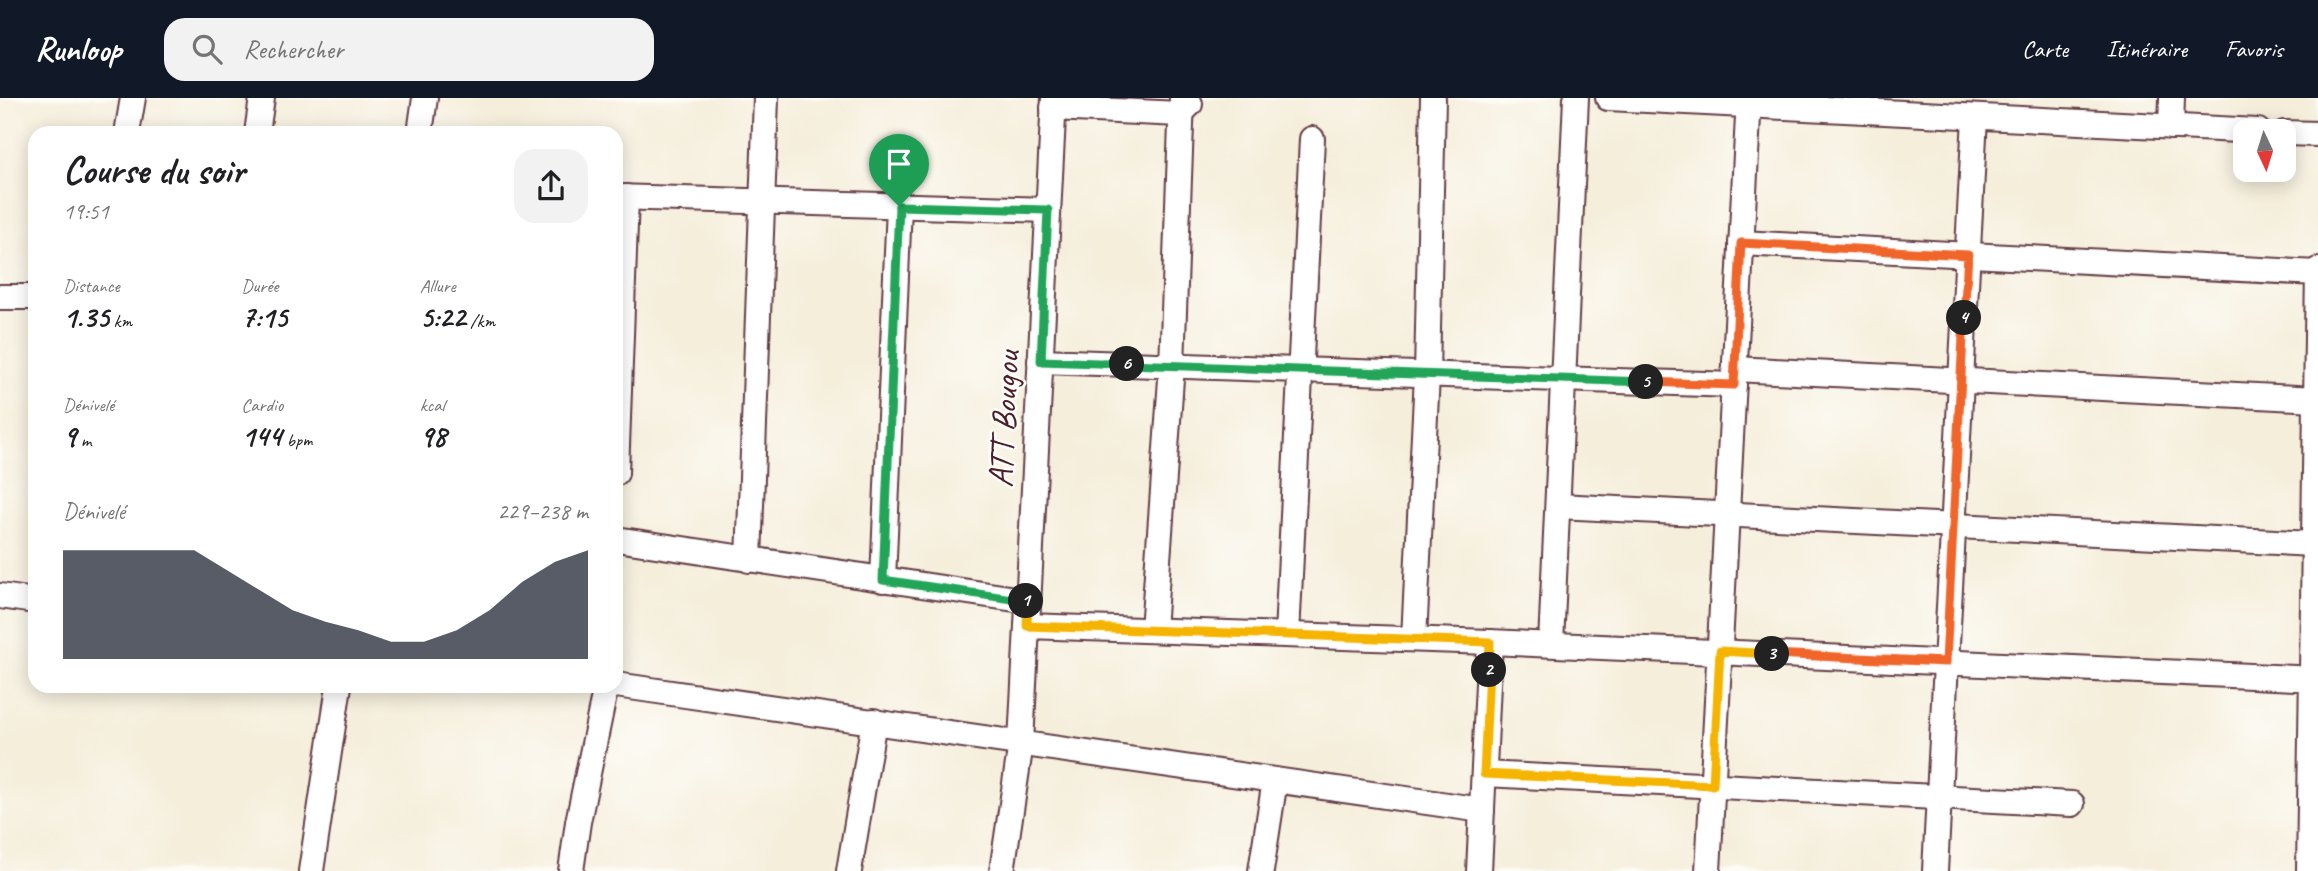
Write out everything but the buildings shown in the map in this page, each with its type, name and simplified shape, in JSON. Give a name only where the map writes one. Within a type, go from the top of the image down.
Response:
[{"type":"street","points":[[128,126],[133,98]]},
{"type":"street","points":[[258,126],[262,98]]},
{"type":"street","points":[[421,126],[425,98]]},
{"type":"street","points":[[749,560],[766,98]]},
{"type":"street","points":[[1414,639],[1427,375],[1433,98]]},
{"type":"street","points":[[1552,644],[1576,98]]},
{"type":"street","points":[[1608,98],[1871,105],[1975,117],[2233,130]]},
{"type":"street","points":[[2171,127],[2172,98]]},
{"type":"street","points":[[1708,871],[1749,102]]},
{"type":"street","points":[[1053,103],[1186,103],[1172,365],[1153,630]]},
{"type":"street","name":"ATT Bougou","points":[[1002,871],[1021,743],[1053,103]]},
{"type":"street","points":[[1935,871],[1975,117]]},
{"type":"street","points":[[2296,133],[2318,134]]},
{"type":"street","points":[[1287,635],[1312,139]]},
{"type":"street","points":[[623,197],[1048,210]]},
{"type":"street","points":[[883,580],[899,206]]},
{"type":"street","points":[[1741,243],[2318,271],[2314,804],[2309,871]]},
{"type":"street","points":[[0,297],[28,297]]},
{"type":"street","points":[[1041,361],[1563,379],[1734,377],[1961,381],[2316,399]]},
{"type":"street","points":[[1558,506],[2314,544]]},
{"type":"street","points":[[623,540],[1028,601]]},
{"type":"street","points":[[0,596],[28,600]]},
{"type":"street","points":[[1027,626],[1552,644],[2315,679]]},
{"type":"street","points":[[1479,871],[1490,642]]},
{"type":"street","points":[[623,686],[1482,810]]},
{"type":"street","points":[[311,871],[338,693]]},
{"type":"street","points":[[571,871],[578,822],[605,693]]},
{"type":"street","points":[[849,871],[874,722]]},
{"type":"street","points":[[1484,774],[2072,804]]},
{"type":"street","points":[[1261,871],[1275,780]]},
{"type":"route","points":[[899,206],[1048,210],[1041,361],[1734,385],[1741,243],[1968,255],[1946,662],[1720,651],[1713,785],[1484,774],[1490,642],[1027,626],[1028,601],[883,580],[899,206]]}]
